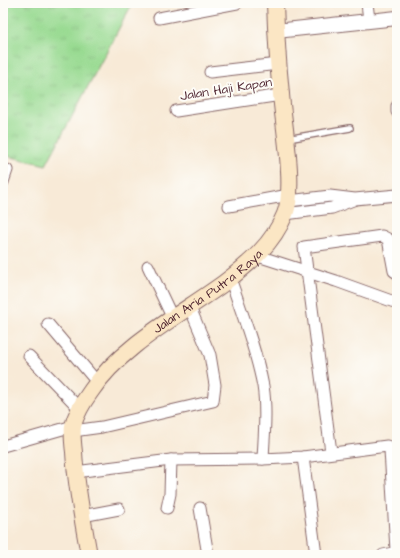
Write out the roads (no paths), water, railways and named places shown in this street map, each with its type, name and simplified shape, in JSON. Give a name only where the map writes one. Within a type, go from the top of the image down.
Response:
[{"type":"main road","points":[[275,3],[278,64],[286,139],[288,203]]},
{"type":"main road","name":"Jalan Aria Putra Raya","points":[[89,555],[75,472],[73,428],[79,408],[97,382],[119,359],[148,335],[190,308],[258,256],[266,248],[288,203]]},
{"type":"street","points":[[159,18],[237,3]]},
{"type":"street","points":[[367,3],[369,20]]},
{"type":"street","points":[[276,31],[397,18]]},
{"type":"street","points":[[210,72],[278,64]]},
{"type":"street","name":"Jalan Haji Kapan","points":[[176,111],[281,95]]},
{"type":"street","points":[[397,106],[397,112]]},
{"type":"street","points":[[3,182],[7,170]]},
{"type":"street","points":[[230,206],[288,203],[332,208],[355,199],[397,195]]},
{"type":"street","points":[[331,452],[304,247],[382,236],[388,240],[394,271],[397,273]]},
{"type":"street","points":[[258,256],[397,303]]},
{"type":"street","points":[[148,266],[173,319]]},
{"type":"street","points":[[230,278],[245,319],[263,386],[265,408],[263,459]]},
{"type":"street","points":[[3,446],[73,428],[102,427],[213,402],[215,385],[210,355],[190,308]]},
{"type":"street","points":[[48,324],[97,382]]},
{"type":"street","points":[[29,356],[79,408]]},
{"type":"street","points":[[75,472],[171,460],[303,457],[331,452],[389,447],[396,550],[393,554],[383,555]]},
{"type":"street","points":[[303,457],[316,555]]},
{"type":"street","points":[[167,508],[170,494],[171,460]]},
{"type":"street","points":[[200,508],[208,555]]},
{"type":"street","points":[[82,516],[119,509]]},
{"type":"lane","points":[[286,139],[350,128]]}]
